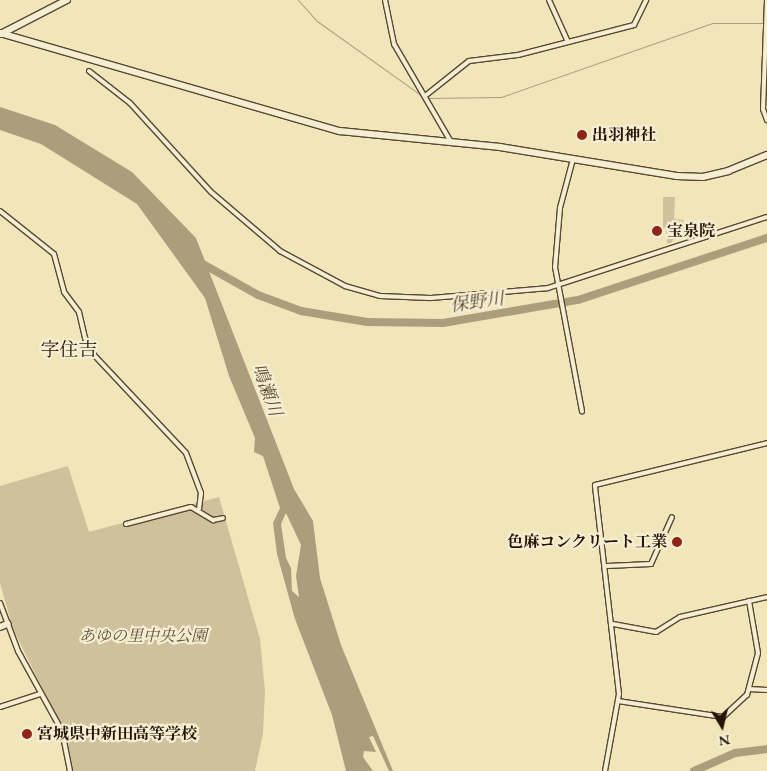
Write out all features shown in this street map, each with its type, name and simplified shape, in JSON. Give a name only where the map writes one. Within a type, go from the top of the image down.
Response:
[{"type":"street","points":[[0,34],[67,0]]},
{"type":"street","points":[[385,0],[394,44],[451,142]]},
{"type":"street","points":[[549,0],[568,42]]},
{"type":"street","points":[[425,96],[469,61],[518,55],[634,25],[646,0]]},
{"type":"street","points":[[767,0],[763,108],[767,120]]},
{"type":"street","points":[[0,34],[340,132],[451,142],[677,176],[703,177],[767,155]]},
{"type":"street","points":[[89,71],[130,103],[210,192],[280,251],[329,279],[380,296],[408,298],[556,285],[767,217]]},
{"type":"street","points":[[573,159],[560,208],[554,253],[557,293],[582,411]]},
{"type":"street","points":[[0,212],[54,254],[64,292],[79,312],[85,338],[94,355],[186,453],[202,492],[199,509]]},
{"type":"street","points":[[605,771],[618,701],[607,566],[595,485],[767,443]]},
{"type":"street","points":[[126,524],[185,508],[199,509],[214,520],[222,518]]},
{"type":"street","points":[[607,566],[651,564],[672,516]]},
{"type":"street","points":[[613,624],[656,632],[676,618],[767,597]]},
{"type":"street","points":[[618,701],[720,719],[744,699],[749,689],[758,649],[749,601]]},
{"type":"street","points":[[0,603],[40,694],[62,731],[70,771]]},
{"type":"street","points":[[0,627],[8,624]]},
{"type":"street","points":[[749,689],[767,690]]},
{"type":"street","points":[[0,707],[40,694]]},
{"type":"green space","points":[[663,197],[675,197],[674,219],[684,220],[683,233],[677,234],[671,243],[667,243],[666,228],[663,228]]},
{"type":"green space","name":"あゆの里中央公園","points":[[68,466],[89,532],[219,497],[260,639],[265,692],[263,733],[255,771],[67,771],[54,712],[13,629],[0,583],[0,486]]},
{"type":"shaded area","points":[[0,107],[55,125],[132,172],[196,238],[294,489],[313,521],[320,578],[341,645],[393,771],[389,771],[373,736],[369,737],[376,752],[364,751],[363,757],[373,771],[346,771],[332,715],[295,619],[277,554],[273,523],[280,508],[263,456],[254,452],[255,438],[229,376],[205,298],[137,204],[41,144],[0,130]],"holes":[[[286,513],[301,545],[296,576],[299,597],[292,591],[291,568],[286,558],[281,524]]]},
{"type":"waterway","points":[[298,0],[317,21],[422,96]]},
{"type":"waterway","points":[[428,98],[501,97],[712,23],[764,23]]},
{"type":"waterway","name":"保野川","points":[[201,263],[258,295],[301,311],[367,322],[443,323],[578,300],[767,238]]},
{"type":"waterway","points":[[694,771],[735,753],[767,749]]},
{"type":"place","name":"出羽神社","points":[[582,135]]},
{"type":"place","name":"宝泉院","points":[[657,231]]},
{"type":"place","name":"色麻コンクリート工業","points":[[677,542]]},
{"type":"place","name":"宮城県中新田高等学校","points":[[27,734]]},
{"type":"district","name":"字住吉","points":[[69,350]]},
{"type":"water label","name":"鳴瀬川","points":[[267,390]]}]
